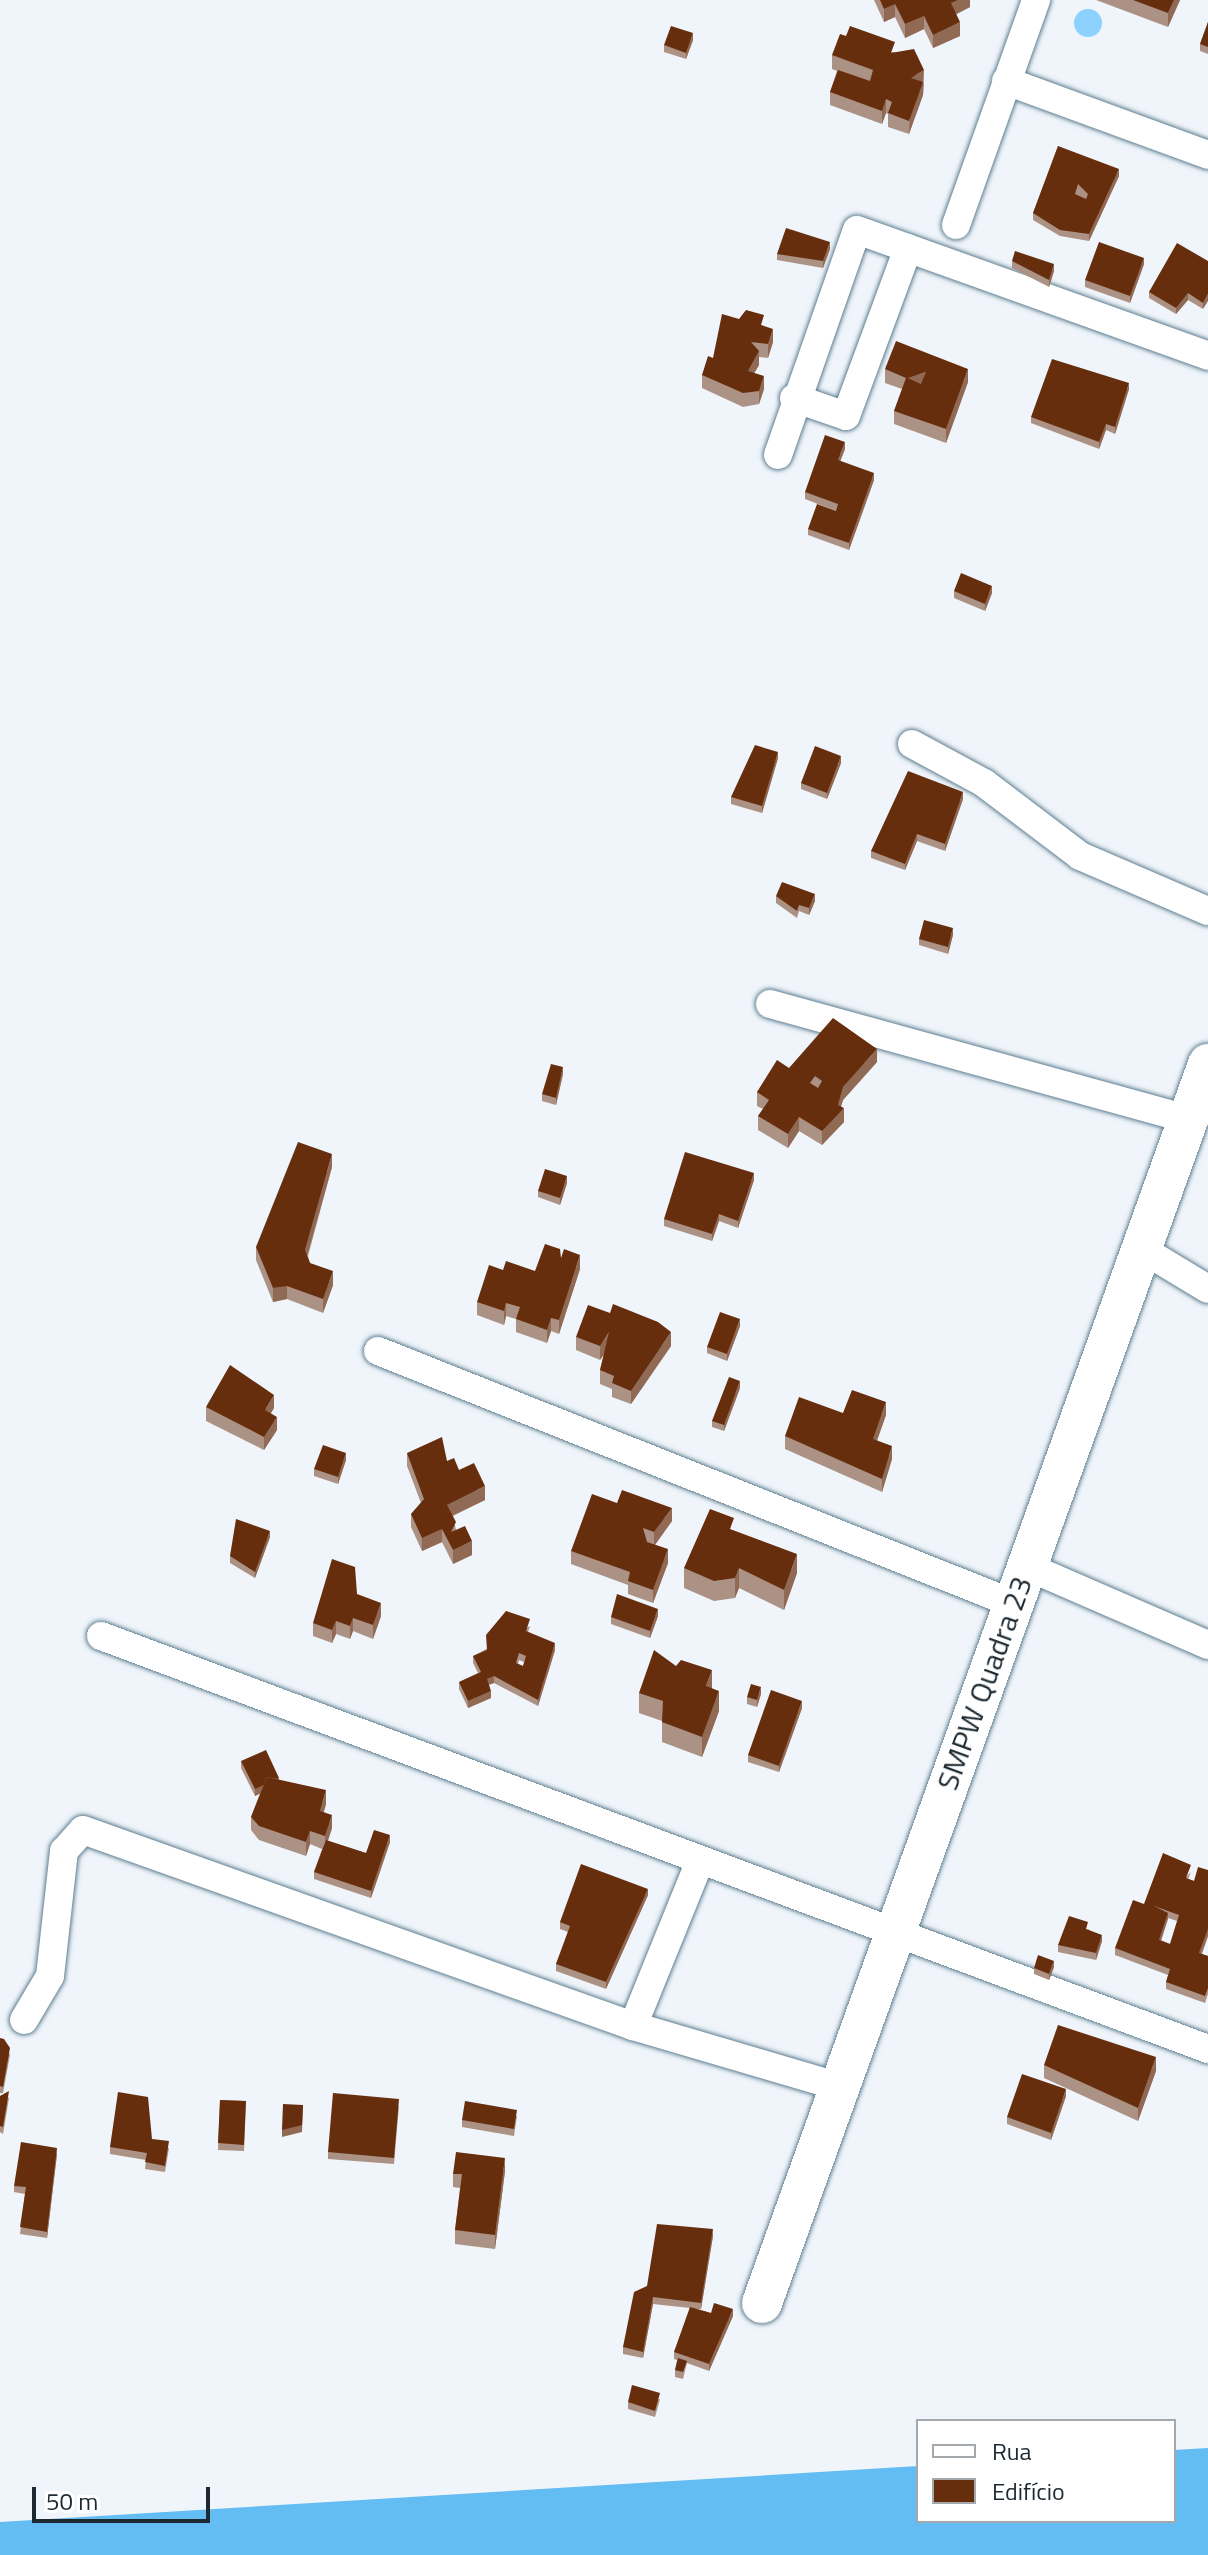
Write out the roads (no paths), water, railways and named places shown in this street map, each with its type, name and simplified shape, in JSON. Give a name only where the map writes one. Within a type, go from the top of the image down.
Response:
[{"type":"street","points":[[956,225],[1036,0]]},
{"type":"street","points":[[1006,81],[1208,155]]},
{"type":"street","points":[[778,455],[794,398],[857,230],[1208,356]]},
{"type":"street","points":[[794,398],[846,416],[908,248]]},
{"type":"street","points":[[912,744],[984,783],[1080,856],[1208,911]]},
{"type":"street","points":[[770,1004],[1188,1119]]},
{"type":"street","name":"SMPW Quadra 23","points":[[762,2303],[1208,1064]]},
{"type":"street","points":[[1140,1248],[1208,1289]]},
{"type":"street","points":[[378,1351],[1012,1603]]},
{"type":"street","points":[[1026,1566],[1208,1645]]},
{"type":"street","points":[[101,1636],[1208,2049]]},
{"type":"street","points":[[24,2020],[50,1976],[64,1851],[83,1830],[633,2026],[840,2087]]},
{"type":"street","points":[[633,2026],[700,1861]]}]
